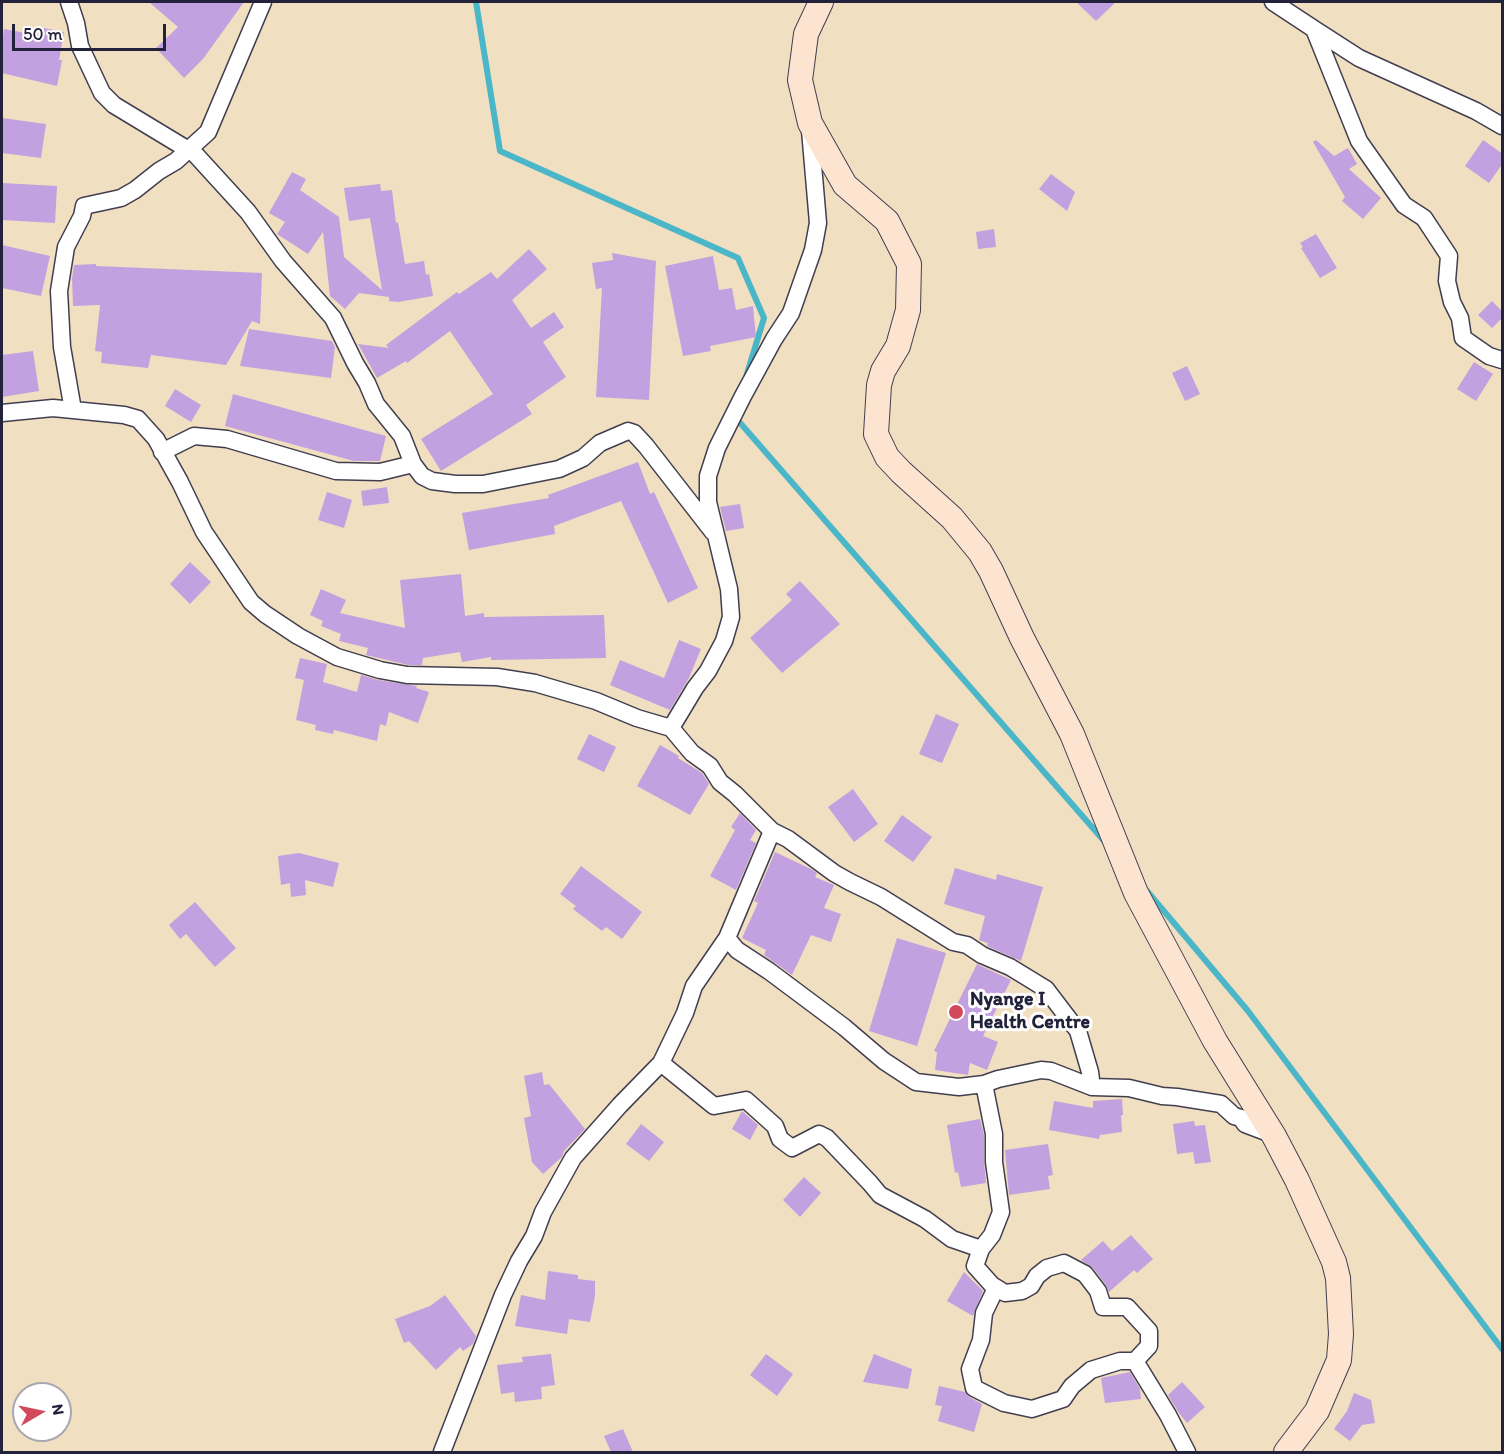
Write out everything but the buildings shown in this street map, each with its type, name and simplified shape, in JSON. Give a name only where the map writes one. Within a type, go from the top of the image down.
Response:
[{"type":"main road","points":[[821,2],[806,34],[800,80],[810,123],[845,185],[887,221],[909,264],[908,310],[898,346],[883,371],[879,385],[876,434],[887,457],[900,472],[952,518],[980,552],[991,571],[1022,638],[1072,734],[1141,902],[1215,1041],[1274,1136],[1334,1262],[1338,1278],[1341,1334],[1339,1360],[1322,1403],[1286,1452]]},
{"type":"street","points":[[69,2],[80,46],[102,93],[114,105],[195,154],[248,212],[283,261],[333,318],[376,404],[402,436],[413,464],[422,477],[432,481],[455,484],[483,484],[559,469],[583,458],[600,443],[628,431],[634,433],[646,446],[715,535]]},
{"type":"street","points":[[73,410],[62,347],[59,291],[66,247],[82,216],[84,207],[121,198],[176,161],[208,132],[263,2]]},
{"type":"street","points":[[1273,2],[1359,58],[1503,126]]},
{"type":"street","points":[[1314,29],[1359,141],[1404,205],[1424,218],[1449,256],[1448,281],[1452,302],[1460,318],[1463,338],[1489,356],[1503,360]]},
{"type":"street","points":[[671,728],[708,671],[724,641],[730,616],[729,589],[715,535],[707,487],[711,464],[717,448],[774,339],[791,313],[813,250],[818,223],[810,123]]},
{"type":"street","points":[[2,413],[53,408],[124,415],[138,419],[156,439],[204,532],[251,602],[298,636],[337,657],[380,670],[407,675],[497,677],[535,683],[596,701],[637,718],[671,728],[692,753],[710,766],[720,782],[772,831],[788,839],[850,882],[880,897],[953,942],[967,945],[1046,989],[1078,1031],[1092,1087]]},
{"type":"street","points":[[162,452],[194,436],[227,439],[336,471],[380,472],[413,464]]},
{"type":"street","points":[[442,1452],[503,1295],[534,1236],[543,1212],[573,1158],[661,1063],[685,1013],[694,986],[727,938],[772,831]]},
{"type":"street","points":[[727,938],[737,950],[769,971],[916,1082],[959,1087],[984,1084],[1041,1070],[1051,1071],[1092,1087],[1129,1088],[1162,1096],[1221,1104],[1234,1116],[1241,1118],[1245,1124],[1274,1136]]},
{"type":"street","points":[[661,1063],[714,1106],[746,1101],[775,1126],[780,1139],[792,1148],[819,1134],[827,1138],[880,1195],[925,1219],[952,1239],[981,1248]]},
{"type":"street","points":[[984,1084],[994,1134],[994,1162],[1001,1212],[992,1235],[981,1248],[975,1266],[979,1273],[1005,1293],[1022,1291],[1031,1286],[1037,1276],[1047,1268],[1064,1263],[1085,1274],[1098,1291],[1103,1306],[1127,1307],[1149,1331],[1149,1346],[1135,1361],[1120,1361],[1091,1370],[1072,1386],[1063,1399],[1032,1409],[1004,1403],[974,1388],[970,1369],[981,1340],[984,1313],[996,1288]]},
{"type":"street","points":[[1135,1361],[1168,1415],[1187,1452]]},
{"type":"waterway","points":[[476,2],[500,151],[738,258],[764,318],[746,377]]},
{"type":"waterway","points":[[735,417],[1105,842]]},
{"type":"waterway","points":[[1147,891],[1248,1011],[1502,1349]]},
{"type":"place","name":"Nyange I Health Centre","points":[[956,1012]]}]
